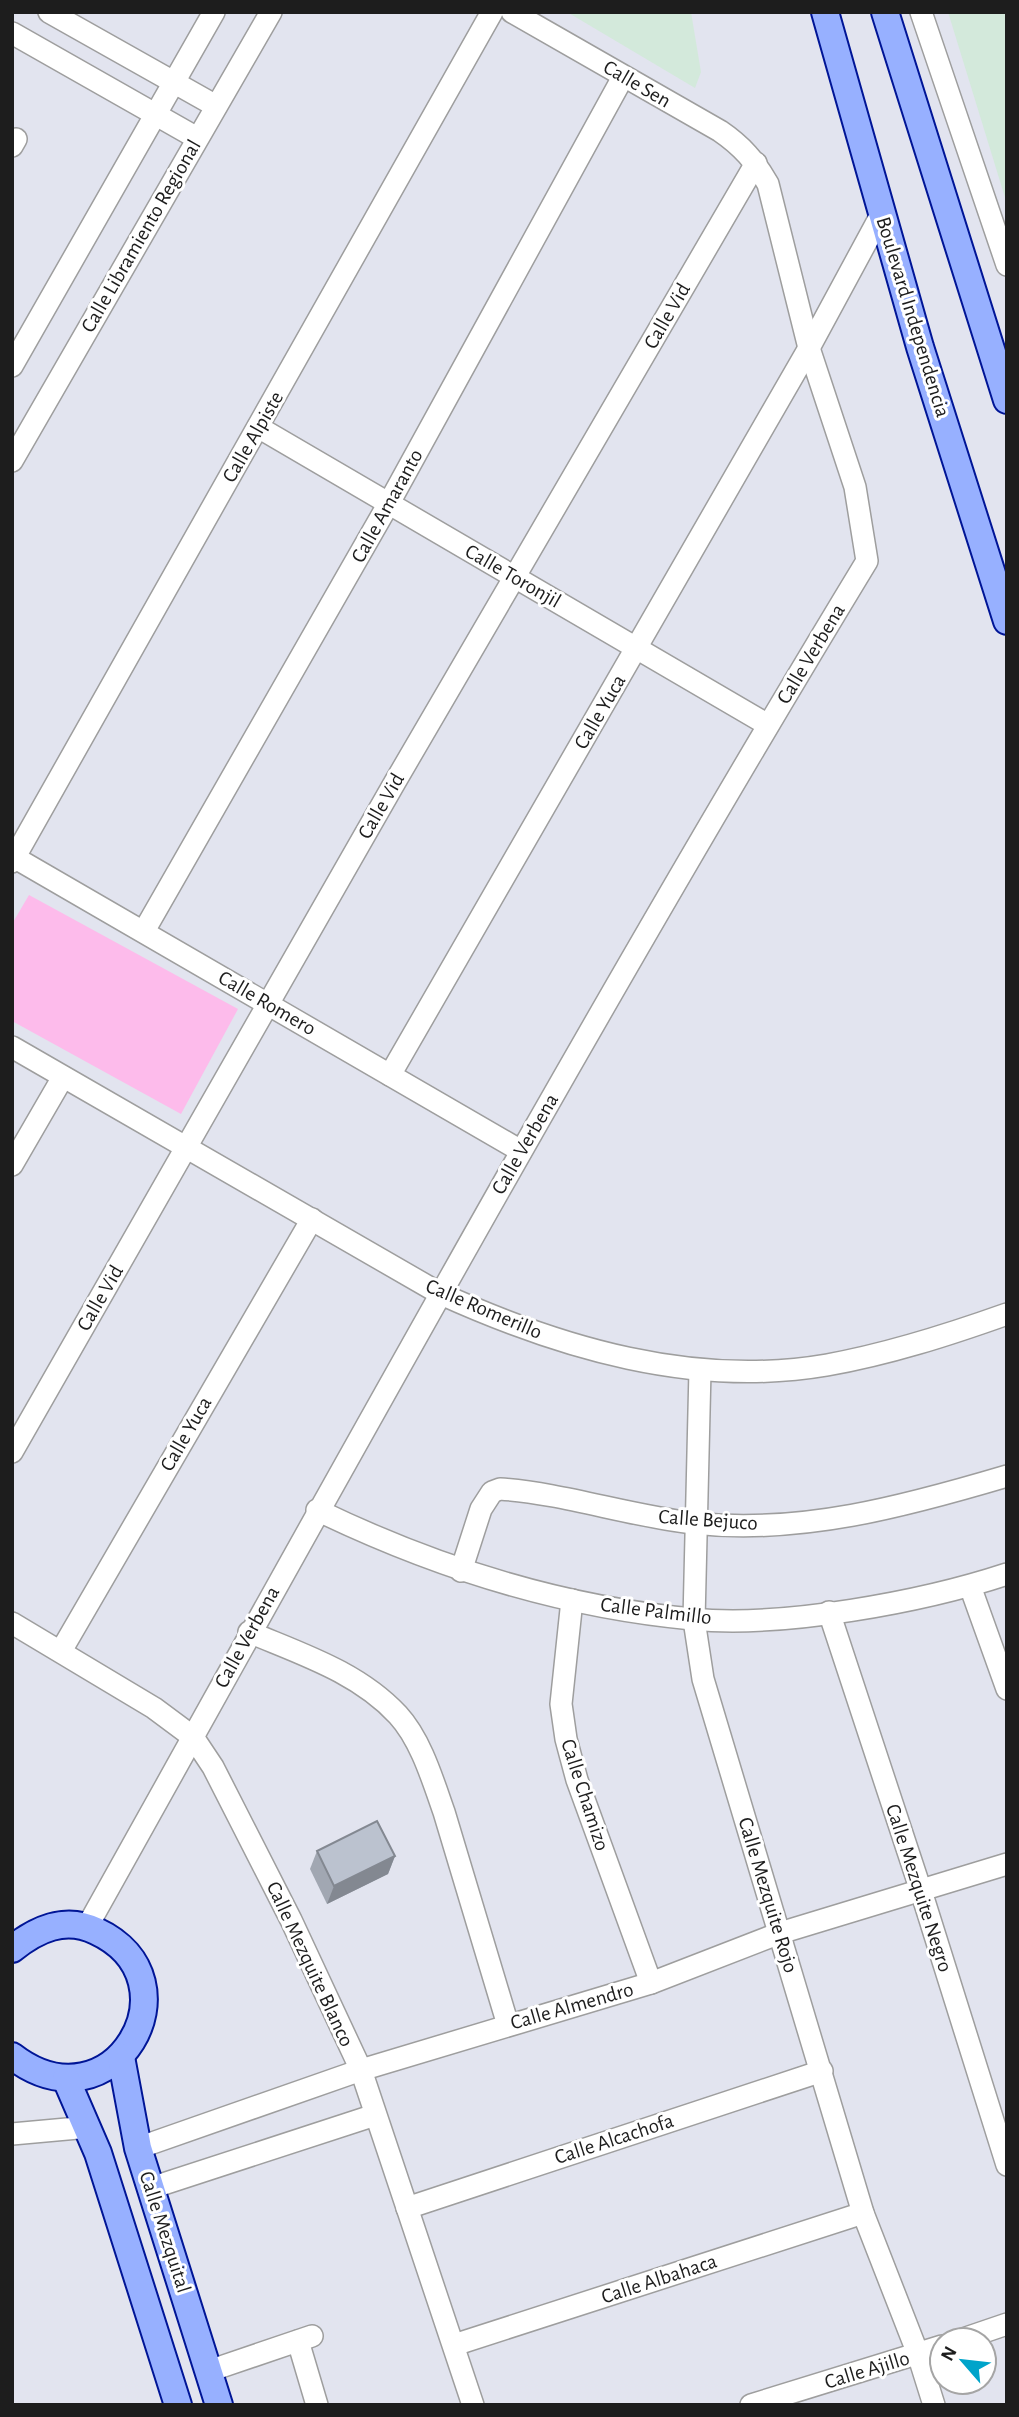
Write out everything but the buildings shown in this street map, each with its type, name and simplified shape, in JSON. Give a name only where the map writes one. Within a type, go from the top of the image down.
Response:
[{"type":"main road","name":"Boulevard Independencia","points":[[825,12],[882,213],[1007,621]]},
{"type":"main road","points":[[885,12],[1007,400]]},
{"type":"main road","points":[[12,2056],[46,2076],[66,2079],[86,2076],[105,2069],[121,2057],[137,2035],[144,2009],[142,1982],[131,1957],[111,1938],[87,1927],[49,1927],[19,1938]]},
{"type":"main road","name":"Calle Mezquital","points":[[121,2057],[124,2088],[138,2148],[219,2405]]},
{"type":"main road","name":"Calle Mezquital","points":[[66,2079],[89,2127],[178,2405]]},
{"type":"street","points":[[49,12],[216,106]]},
{"type":"street","points":[[12,366],[214,12]]},
{"type":"street","name":"Calle Libramiento Regional","points":[[12,461],[271,12]]},
{"type":"street","name":"Calle Alpiste","points":[[13,858],[492,12]]},
{"type":"street","name":"Calle Sen","points":[[513,12],[742,146],[768,184],[809,348]]},
{"type":"street","points":[[921,12],[1007,265]]},
{"type":"street","points":[[12,33],[197,138]]},
{"type":"street","name":"Calle Amaranto","points":[[144,931],[389,503],[623,77]]},
{"type":"street","name":"Calle Vid","points":[[12,1452],[514,576],[756,163]]},
{"type":"street","name":"Calle Yuca","points":[[390,1075],[809,348],[882,213]]},
{"type":"street","name":"Calle Verbena","points":[[87,1927],[439,1293],[768,725],[867,561],[855,487],[809,348]]},
{"type":"street","name":"Calle Toronjil","points":[[258,427],[768,725]]},
{"type":"street","name":"Calle Romero","points":[[13,858],[144,931],[521,1151]]},
{"type":"street","name":"Calle Romerillo","points":[[12,1047],[439,1293],[495,1318],[612,1356],[700,1370],[769,1371],[825,1365],[895,1350],[1007,1314]]},
{"type":"street","points":[[12,1165],[63,1077]]},
{"type":"street","name":"Calle Yuca","points":[[61,1650],[313,1219]]},
{"type":"street","name":"Calle Mezquite Rojo","points":[[700,1370],[694,1620],[702,1679],[863,2213],[918,2354],[934,2405]]},
{"type":"street","name":"Calle Bejuco","points":[[461,1571],[481,1509],[492,1492],[500,1489],[695,1523],[797,1523],[914,1503],[1007,1476]]},
{"type":"street","name":"Calle Palmillo","points":[[317,1510],[402,1549],[461,1571],[572,1600],[694,1620],[779,1618],[829,1612],[970,1586],[1007,1574]]},
{"type":"street","points":[[970,1586],[1007,1689]]},
{"type":"street","name":"Calle Chamizo","points":[[572,1600],[561,1704],[566,1739],[577,1780],[650,1983]]},
{"type":"street","name":"Calle Mezquite Negro","points":[[829,1612],[1007,2165]]},
{"type":"street","name":"Calle Mezquite Blanco","points":[[12,1623],[154,1708],[193,1737],[236,1811],[361,2070],[473,2405]]},
{"type":"street","points":[[249,1632],[333,1667],[370,1690],[400,1716],[432,1778],[444,1812],[508,2025]]},
{"type":"street","name":"Calle Almendro","points":[[138,2148],[361,2070],[650,1983],[780,1933],[1007,1864]]},
{"type":"street","name":"Calle Alcachofa","points":[[407,2208],[822,2071]]},
{"type":"street","points":[[152,2188],[375,2115]]},
{"type":"street","points":[[12,2134],[89,2127]]},
{"type":"street","name":"Calle Albahaca","points":[[454,2345],[863,2213]]},
{"type":"street","points":[[209,2371],[305,2338],[317,2405]]},
{"type":"street","name":"Calle Ajillo","points":[[751,2405],[928,2351]]},
{"type":"shaded area","points":[[567,12],[691,12],[701,72],[695,88]]},
{"type":"shaded area","points":[[948,12],[1007,12],[1007,204]]},
{"type":"shaded area","points":[[29,895],[238,1009],[181,1114],[12,1021],[12,924]]}]
